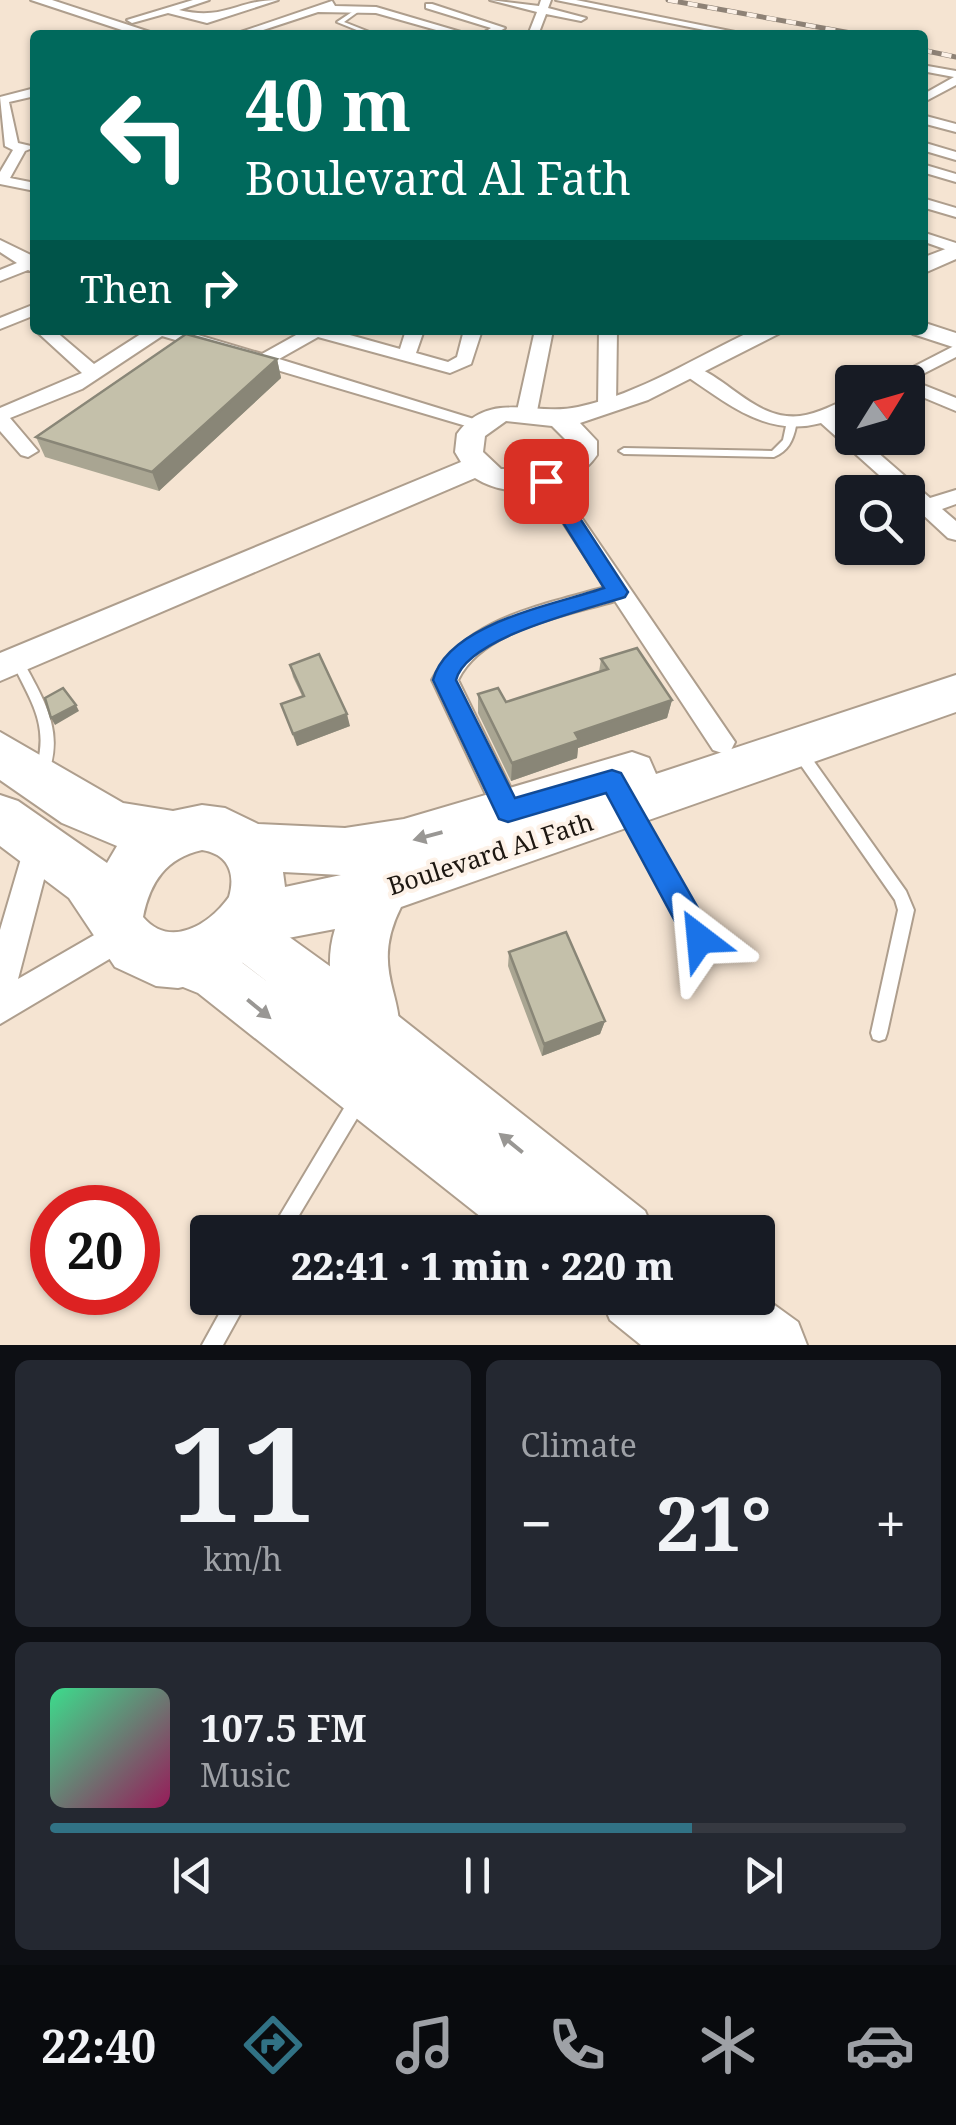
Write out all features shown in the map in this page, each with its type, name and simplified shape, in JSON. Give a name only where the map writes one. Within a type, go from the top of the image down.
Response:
[{"type":"highway","name":"Boulevard Al Fath","points":[[243,924],[321,908],[382,889],[619,794],[722,742],[956,662]]},
{"type":"highway","name":"Boulevard Al Fath","points":[[246,847],[345,852],[404,842],[508,811],[619,794],[797,748],[956,693]]},
{"type":"highway","points":[[19,767],[101,819],[132,831],[172,834],[214,830],[246,847],[259,880],[243,924],[220,946],[176,960],[154,958],[135,948],[86,878],[20,831]]},
{"type":"highway","points":[[119,925],[123,876],[153,844],[172,834]]},
{"type":"highway","points":[[373,1030],[355,968],[357,933],[382,889]]},
{"type":"main road","points":[[243,924],[603,1215]]},
{"type":"main road","points":[[176,960],[214,973],[526,1215]]},
{"type":"main road","points":[[664,1315],[695,1332],[775,1345]]},
{"type":"street","points":[[38,0],[136,30]]},
{"type":"street","points":[[68,0],[161,30]]},
{"type":"street","points":[[132,20],[204,0]]},
{"type":"street","points":[[167,10],[203,21],[268,0],[312,10],[360,9],[446,30]]},
{"type":"street","points":[[253,30],[343,0]]},
{"type":"street","points":[[360,9],[385,0]]},
{"type":"street","points":[[443,0],[428,8],[500,28],[496,30]]},
{"type":"street","points":[[458,16],[496,0],[544,5],[590,26],[625,30]]},
{"type":"street","points":[[561,0],[719,30]]},
{"type":"street","points":[[535,30],[544,5]]},
{"type":"street","points":[[360,9],[427,30]]},
{"type":"street","points":[[928,71],[953,82]]},
{"type":"street","points":[[928,83],[953,82]]},
{"type":"street","points":[[928,97],[953,82]]},
{"type":"street","points":[[2,106],[30,94]]},
{"type":"street","points":[[2,106],[30,105]]},
{"type":"street","points":[[2,106],[12,146],[27,148]]},
{"type":"street","points":[[928,121],[956,128]]},
{"type":"street","points":[[27,148],[2,180],[30,186]]},
{"type":"street","points":[[928,148],[956,156]]},
{"type":"street","points":[[928,170],[956,178]]},
{"type":"street","points":[[928,178],[956,186]]},
{"type":"street","points":[[928,204],[956,213]]},
{"type":"street","points":[[928,238],[956,249]]},
{"type":"street","points":[[0,244],[30,263]]},
{"type":"street","points":[[928,263],[956,249]]},
{"type":"street","points":[[0,276],[30,266]]},
{"type":"street","points":[[928,315],[956,325]]},
{"type":"street","points":[[0,324],[30,316]]},
{"type":"street","points":[[928,330],[956,341]]},
{"type":"street","points":[[50,335],[93,373]]},
{"type":"street","points":[[28,451],[0,417],[93,373],[152,335]]},
{"type":"street","points":[[178,335],[480,424]]},
{"type":"street","points":[[265,360],[308,335]]},
{"type":"street","points":[[332,335],[406,358],[456,366],[465,360],[472,335]]},
{"type":"street","points":[[406,358],[413,335]]},
{"type":"street","points":[[527,411],[543,335]]},
{"type":"street","points":[[605,408],[613,335]]},
{"type":"street","points":[[567,424],[762,335]]},
{"type":"street","points":[[925,368],[956,350]]},
{"type":"street","points":[[688,369],[778,424],[792,426],[835,412]]},
{"type":"street","points":[[925,393],[956,405]]},
{"type":"street","points":[[527,411],[567,424],[583,441],[583,455],[564,475],[546,481],[507,481],[477,466],[468,442],[480,424],[506,413],[527,411]]},
{"type":"street","points":[[826,417],[956,534]]},
{"type":"street","points":[[9,665],[477,466]]},
{"type":"street","points":[[546,481],[617,592],[722,742]]},
{"type":"street","points":[[926,507],[956,497]]},
{"type":"street","points":[[508,811],[445,680],[448,665],[464,649],[504,629],[617,592]]},
{"type":"street","points":[[0,984],[20,831]]},
{"type":"street","points":[[0,1008],[119,925]]},
{"type":"lane","points":[[360,9],[340,22],[361,30]]},
{"type":"lane","points":[[624,451],[774,454],[788,441],[792,426]]},
{"type":"lane","points":[[9,665],[50,734],[52,751],[19,767]]},
{"type":"lane","points":[[797,748],[902,896],[906,910],[880,1033]]},
{"type":"lane","points":[[619,794],[700,939]]},
{"type":"lane","points":[[288,1215],[363,1092]]},
{"type":"lane","points":[[212,1345],[230,1315]]},
{"type":"building","points":[[185,335],[277,359],[152,472],[36,437]]},
{"type":"building","points":[[637,648],[672,700],[575,733],[579,740],[512,763],[478,694],[498,688],[506,702],[608,669],[601,659]]},
{"type":"building","points":[[319,654],[347,714],[293,734],[281,704],[304,696],[290,665]]},
{"type":"building","points":[[63,688],[76,705],[51,718],[45,698]]},
{"type":"building","points":[[566,932],[605,1021],[544,1044],[509,952]]},
{"type":"railway","points":[[668,0],[834,30]]},
{"type":"railway","points":[[928,51],[956,57]]},
{"type":"route","points":[[546,481],[617,592],[504,629],[464,649],[448,665],[445,680],[508,811],[612,780],[700,939]]}]
